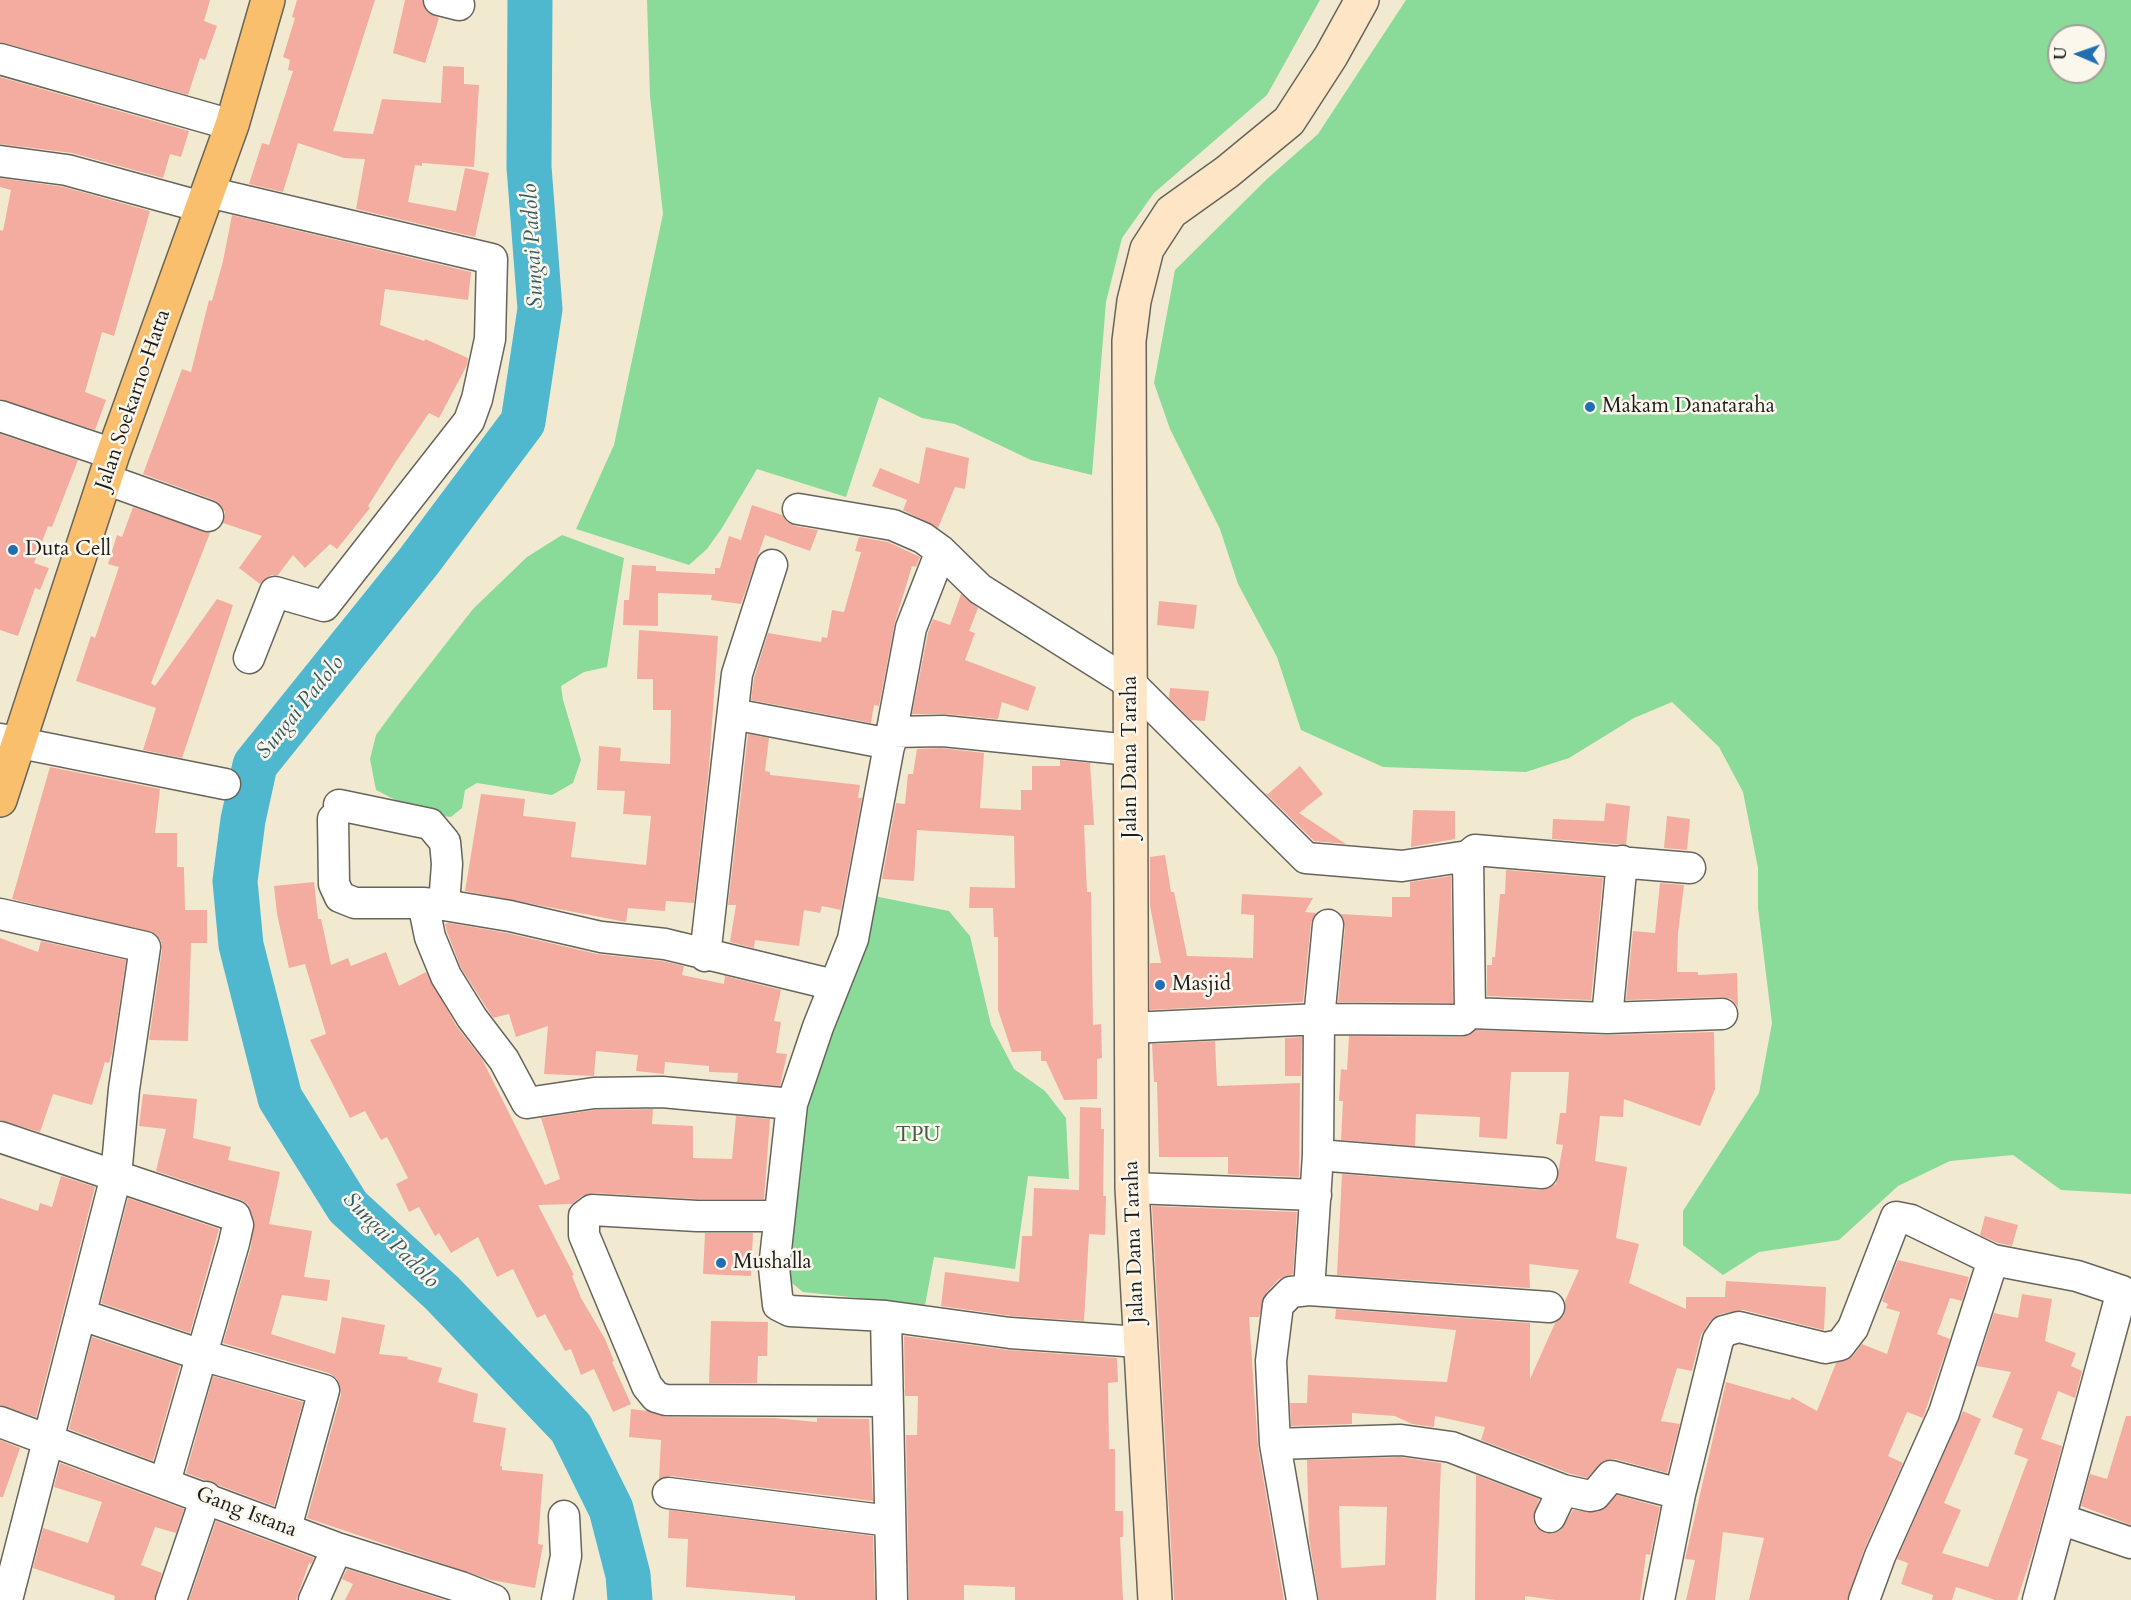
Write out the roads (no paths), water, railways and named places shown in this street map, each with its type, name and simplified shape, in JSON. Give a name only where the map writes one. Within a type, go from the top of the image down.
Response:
[{"type":"highway","name":"Jalan Soekarno-Hatta","points":[[0,800],[10,742],[232,125],[268,0]]},
{"type":"street","name":"Jalan Dana Taraha","points":[[1155,1600],[1132,1188],[1129,341],[1134,301],[1147,249],[1172,212],[1227,172],[1289,121],[1331,56],[1362,0]]},
{"type":"street","points":[[0,59],[232,125]]},
{"type":"street","points":[[0,161],[67,170],[492,259],[490,339],[477,399],[469,422],[324,606],[275,592],[249,657]]},
{"type":"street","points":[[0,416],[109,466],[208,516]]},
{"type":"street","points":[[798,509],[892,525],[923,538],[940,551],[980,590],[1131,684],[1306,858],[1402,866],[1468,856],[1475,850],[1690,868]]},
{"type":"street","points":[[940,551],[911,628],[853,939],[834,985],[792,1104],[774,1268],[778,1305],[790,1311],[886,1316],[1010,1333],[1139,1342]]},
{"type":"street","points":[[705,956],[737,674],[771,565]]},
{"type":"street","points":[[733,714],[891,738],[943,731],[1130,750]]},
{"type":"street","points":[[10,742],[225,784]]},
{"type":"street","points":[[792,1104],[662,1092],[594,1093],[527,1103],[504,1060],[472,1018],[446,976],[429,937],[433,904],[447,864],[445,842],[430,824],[336,812],[334,884],[340,897],[355,903],[433,904],[510,916],[601,937],[665,944],[705,956],[834,985]]},
{"type":"street","points":[[1468,856],[1470,1013]]},
{"type":"street","points":[[1607,1018],[1622,861]]},
{"type":"street","points":[[0,914],[145,947],[124,1089],[116,1176],[50,1442],[7,1600]]},
{"type":"street","points":[[1309,1290],[1318,1155],[1319,1019],[1328,925]]},
{"type":"street","points":[[1131,1028],[1319,1019],[1462,1020],[1470,1013],[1607,1018],[1722,1014]]},
{"type":"street","points":[[0,1137],[235,1216],[238,1226],[236,1234],[165,1482]]},
{"type":"street","points":[[1318,1155],[1542,1173]]},
{"type":"street","points":[[1132,1188],[1316,1195]]},
{"type":"street","points":[[778,1216],[697,1216],[592,1210],[584,1216],[584,1235],[647,1386],[656,1397],[666,1400],[887,1401]]},
{"type":"street","points":[[1659,1600],[1680,1494],[1718,1340],[1724,1331],[1739,1327],[1825,1348],[1840,1345],[1853,1328],[1896,1218],[1911,1220],[1993,1260],[2077,1276],[2127,1291],[2038,1600]]},
{"type":"street","points":[[1864,1600],[1880,1556],[1944,1413],[1993,1260]]},
{"type":"street","points":[[1302,1600],[1275,1444],[1271,1361],[1278,1305],[1291,1292],[1309,1290],[1549,1307]]},
{"type":"street","points":[[82,1315],[201,1355],[324,1390],[286,1528]]},
{"type":"street","points":[[886,1316],[892,1600]]},
{"type":"street","name":"Gang Istana","points":[[0,1422],[207,1497],[337,1548],[494,1600]]},
{"type":"street","points":[[1275,1444],[1401,1440],[1451,1447],[1563,1490],[1596,1495],[1611,1476],[1680,1494]]},
{"type":"street","points":[[1551,1517],[1563,1490]]},
{"type":"street","points":[[668,1493],[890,1521]]},
{"type":"street","points":[[171,1600],[207,1497]]},
{"type":"street","points":[[557,1600],[566,1556],[564,1516]]},
{"type":"street","points":[[2060,1519],[2131,1543]]},
{"type":"street","points":[[314,1600],[337,1548]]},
{"type":"waterway","name":"Sungai Padolo","points":[[530,0],[529,167],[540,309],[523,422],[419,561],[255,765],[243,820],[235,881],[241,945],[280,1098],[348,1207],[442,1293],[571,1428],[611,1509],[628,1575],[630,1600]]},
{"type":"place","name":"Makam Danataraha","points":[[1590,407]]},
{"type":"place","name":"Duta Cell","points":[[13,550]]},
{"type":"place","name":"Masjid","points":[[1160,985]]},
{"type":"place","name":"Mushalla","points":[[721,1263]]},
{"type":"park label","name":"TPU","points":[[918,1136]]}]
